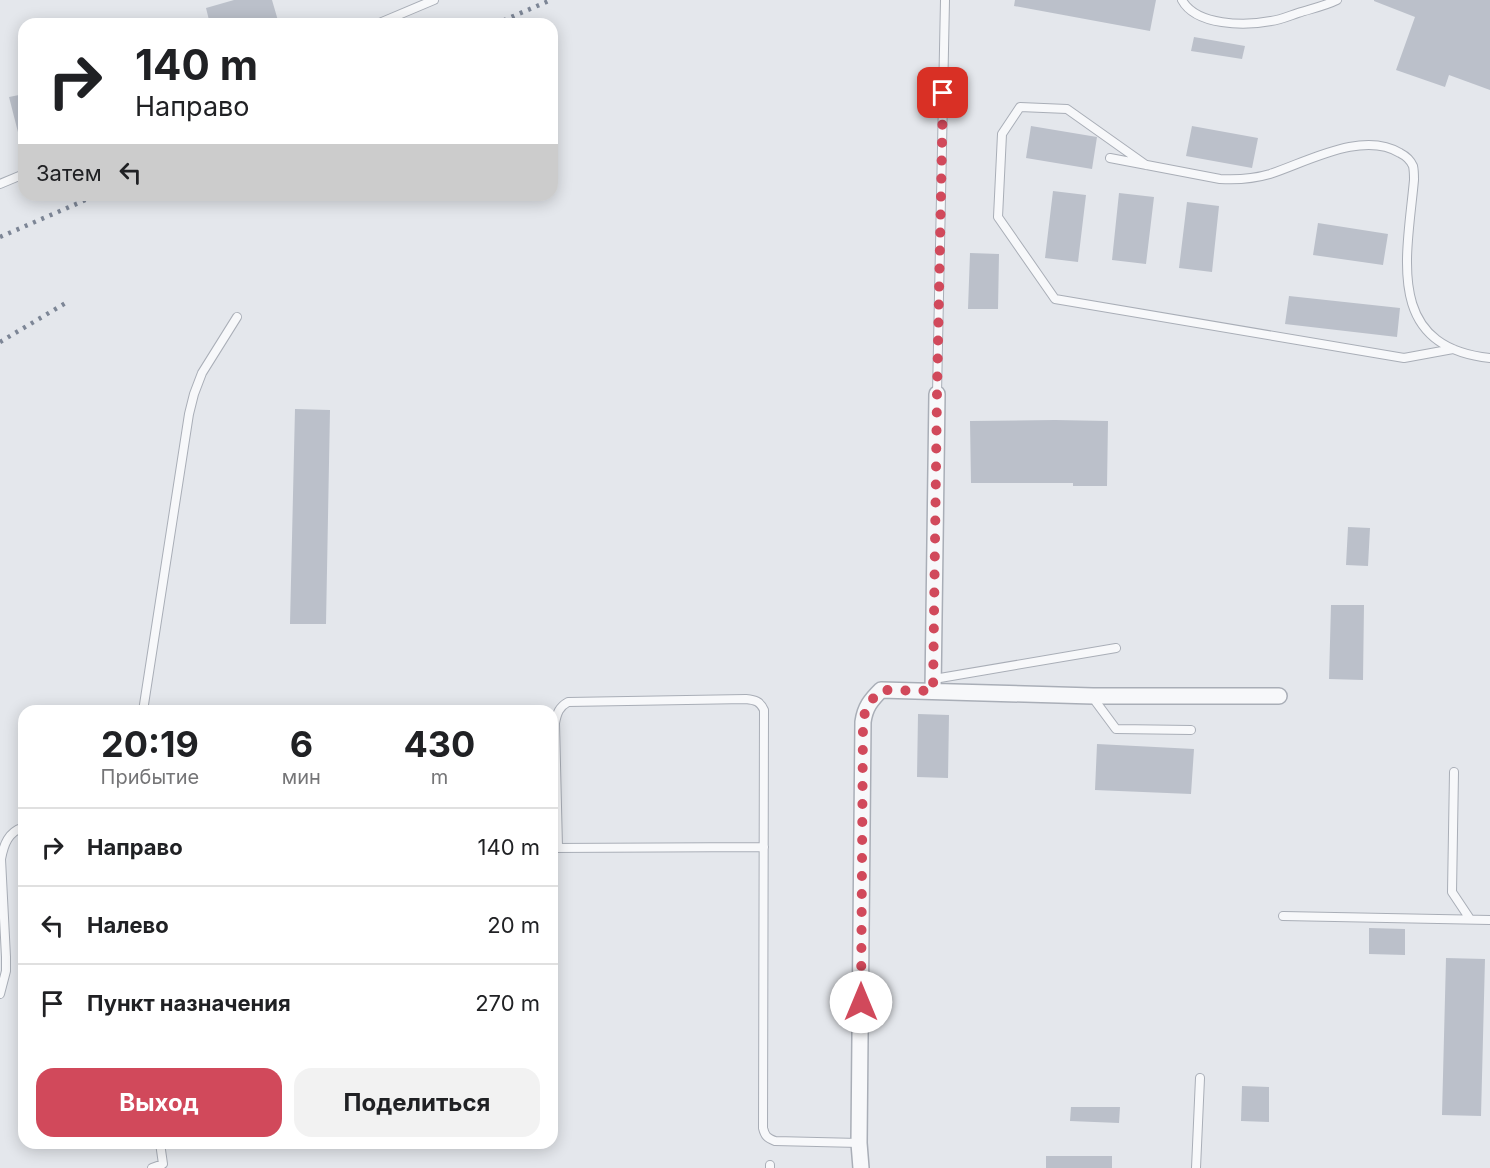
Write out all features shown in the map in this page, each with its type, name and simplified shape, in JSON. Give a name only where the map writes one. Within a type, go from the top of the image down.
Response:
[{"type":"street","points":[[934,685],[937,394]]},
{"type":"street","points":[[861,1168],[863,722],[865,709],[871,700],[881,690],[934,685],[1093,696],[1279,696]]},
{"type":"lane","points":[[391,18],[434,0]]},
{"type":"lane","points":[[937,394],[945,0]]},
{"type":"lane","points":[[1182,0],[1182,3],[1192,12],[1203,18],[1243,23],[1271,21],[1337,0]]},
{"type":"lane","points":[[1146,165],[1067,109],[1020,107],[1002,134],[998,217],[1054,299],[1404,358],[1453,349]]},
{"type":"lane","points":[[1110,158],[1236,180],[1270,174],[1336,150],[1361,145],[1393,148],[1407,157],[1413,166],[1414,180],[1406,269],[1407,286],[1413,308],[1422,325],[1435,338],[1453,349],[1470,355],[1490,358]]},
{"type":"lane","points":[[0,184],[18,176]]},
{"type":"lane","points":[[143,705],[189,414],[202,373],[237,317]]},
{"type":"lane","points":[[934,685],[1116,648]]},
{"type":"lane","points":[[1093,696],[1116,729],[1191,730]]},
{"type":"lane","points":[[558,711],[567,702],[746,699],[755,700],[761,704],[764,710],[763,1128],[765,1135],[775,1141],[860,1143]]},
{"type":"lane","points":[[1454,772],[1452,892],[1470,919]]},
{"type":"lane","points":[[0,994],[6,971],[1,859],[3,847],[9,836],[18,829]]},
{"type":"lane","points":[[558,848],[764,847]]},
{"type":"lane","points":[[1283,916],[1490,920]]},
{"type":"lane","points":[[1196,1168],[1200,1078]]},
{"type":"lane","points":[[152,1168],[163,1164],[161,1149]]},
{"type":"building","points":[[234,0],[272,0],[277,18],[208,18],[206,8]]},
{"type":"building","points":[[1015,0],[1156,0],[1150,31],[1014,6]]},
{"type":"building","points":[[1374,0],[1490,0],[1490,90],[1449,75],[1445,87],[1396,70],[1415,17]]},
{"type":"building","points":[[1194,37],[1245,46],[1242,59],[1191,51]]},
{"type":"building","points":[[18,95],[18,132],[9,97]]},
{"type":"building","points":[[1031,126],[1097,137],[1092,169],[1026,158]]},
{"type":"building","points":[[1192,126],[1258,138],[1252,168],[1186,156]]},
{"type":"building","points":[[1053,191],[1086,195],[1078,262],[1045,258]]},
{"type":"building","points":[[1119,193],[1154,197],[1146,264],[1112,260]]},
{"type":"building","points":[[1187,202],[1219,206],[1212,272],[1179,268]]},
{"type":"building","points":[[1318,223],[1388,234],[1383,265],[1313,255]]},
{"type":"building","points":[[970,253],[999,254],[998,309],[968,309]]},
{"type":"building","points":[[1289,296],[1400,308],[1397,337],[1285,324]]},
{"type":"building","points":[[295,409],[330,410],[326,624],[290,624]]},
{"type":"building","points":[[970,421],[1108,421],[1107,486],[1073,486],[1073,483],[971,483]]},
{"type":"building","points":[[1348,527],[1370,528],[1368,566],[1346,565]]},
{"type":"building","points":[[1331,605],[1364,605],[1363,680],[1329,679]]},
{"type":"building","points":[[918,714],[949,715],[948,778],[917,777]]},
{"type":"building","points":[[1097,744],[1194,749],[1191,794],[1095,790]]},
{"type":"building","points":[[1369,928],[1405,929],[1405,955],[1369,954]]},
{"type":"building","points":[[1446,958],[1485,959],[1481,1116],[1442,1115]]},
{"type":"building","points":[[1242,1086],[1269,1087],[1269,1122],[1241,1121]]},
{"type":"building","points":[[1071,1107],[1120,1107],[1119,1123],[1070,1121]]},
{"type":"building","points":[[1046,1156],[1112,1156],[1112,1168],[1046,1168]]},
{"type":"railway","points":[[509,18],[551,0]]},
{"type":"railway","points":[[0,237],[83,201]]},
{"type":"railway","points":[[0,342],[69,301]]},
{"type":"route","points":[[861,1002],[863,722],[865,709],[881,690],[933,691],[943,93]]}]
